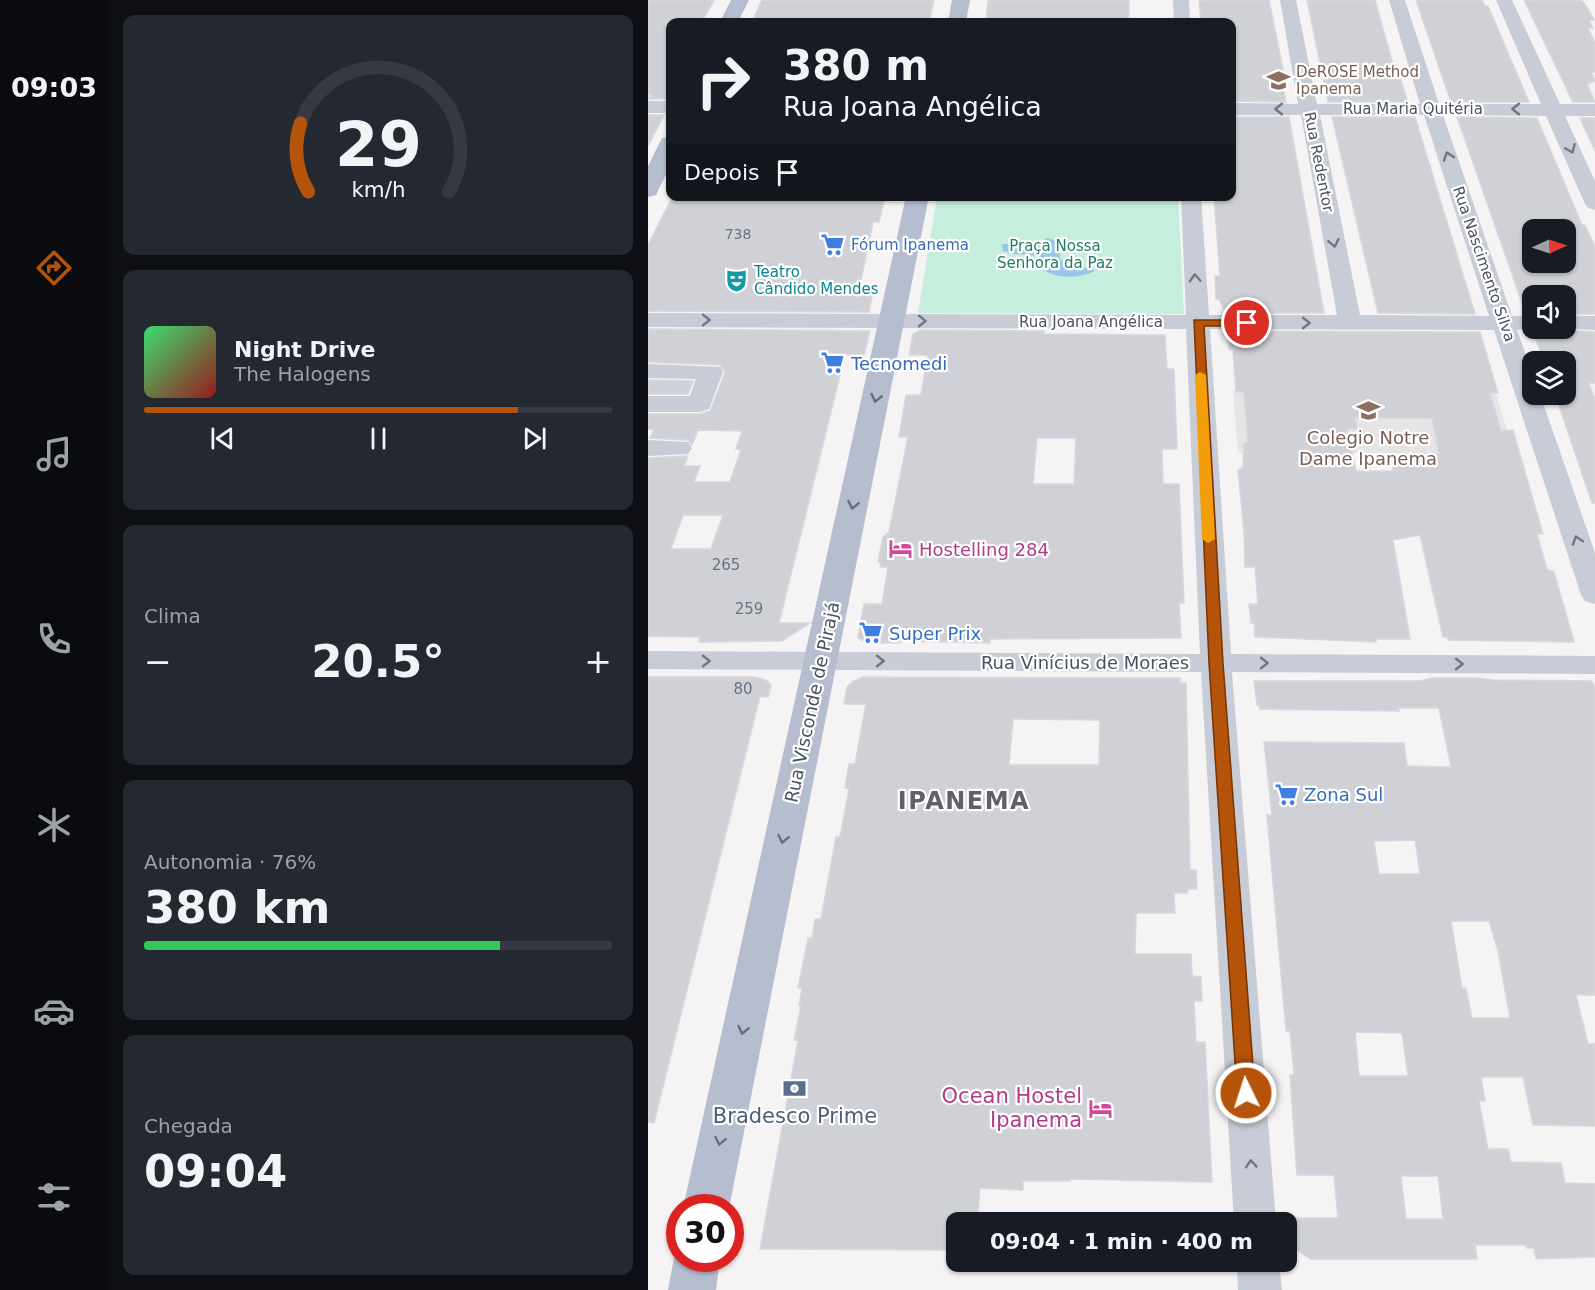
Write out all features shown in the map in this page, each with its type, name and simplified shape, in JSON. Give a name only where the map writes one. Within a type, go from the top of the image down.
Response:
[{"type":"main road","points":[[731,18],[740,0]]},
{"type":"main road","points":[[958,18],[961,0]]},
{"type":"main road","points":[[650,182],[666,152]]},
{"type":"main road","name":"Rua Visconde de Pirajá","points":[[709,1194],[864,447],[894,321],[917,201]]},
{"type":"main road","points":[[692,1290],[695,1272]]},
{"type":"street","points":[[1181,0],[1182,18]]},
{"type":"street","name":"Rua Redentor","points":[[1287,0],[1350,323]]},
{"type":"street","name":"Rua Nascimento Silva","points":[[1397,0],[1431,109],[1595,596]]},
{"type":"street","points":[[1504,0],[1595,204]]},
{"type":"street","points":[[648,107],[666,107]]},
{"type":"street","name":"Rua Maria Quitéria","points":[[1236,109],[1595,111]]},
{"type":"street","points":[[1191,201],[1216,663],[1254,1212]]},
{"type":"street","name":"Rua Joana Angélica","points":[[648,320],[1522,323]]},
{"type":"street","points":[[1576,323],[1595,323]]},
{"type":"street","points":[[648,371],[711,372],[699,404],[648,404]]},
{"type":"street","points":[[648,448],[679,448]]},
{"type":"street","name":"Rua Vinícius de Moraes","points":[[648,660],[1595,665]]},
{"type":"street","points":[[1259,1272],[1260,1290]]},
{"type":"shaded area","name":"Colegio Notre Dame Ipanema","points":[[1233,390],[1495,391],[1514,453],[1238,453]]},
{"type":"green space","name":"Praça Nossa Senhora da Paz","points":[[936,201],[1178,201],[1184,314],[918,313]]},
{"type":"water","points":[[1046,238],[1059,241],[1060,259],[1069,264],[1095,271],[1075,277],[1054,275],[1042,269],[1040,256],[1003,251],[1002,245],[1029,246],[1040,243]]},
{"type":"building","points":[[648,0],[714,0],[704,18],[666,18],[666,99],[648,99],[651,94],[648,94]]},
{"type":"building","points":[[762,0],[934,0],[930,18],[754,18]]},
{"type":"building","points":[[1129,0],[1129,18],[986,18],[988,1]]},
{"type":"building","points":[[1199,0],[1269,0],[1286,84],[1282,84],[1286,102],[1236,101],[1236,18],[1201,18]]},
{"type":"building","points":[[1307,0],[1375,0],[1397,79],[1400,78],[1408,102],[1328,102]]},
{"type":"building","points":[[1416,0],[1482,0],[1485,6],[1488,6],[1529,102],[1451,102]]},
{"type":"building","points":[[1524,0],[1581,0],[1587,7],[1594,20],[1589,20],[1593,28],[1588,28],[1595,43],[1595,72],[1591,72],[1595,81],[1587,84],[1595,102],[1573,102]]},
{"type":"building","points":[[648,115],[664,115],[648,146]]},
{"type":"building","points":[[1236,117],[1289,117],[1324,313],[1226,313],[1219,299],[1216,299],[1215,276],[1220,276],[1214,201],[1236,201]]},
{"type":"building","points":[[1332,117],[1415,117],[1475,314],[1378,313]]},
{"type":"building","points":[[1457,117],[1537,118],[1582,225],[1585,225],[1595,247],[1595,314],[1576,314],[1576,285],[1522,285],[1522,303]]},
{"type":"building","points":[[1580,118],[1595,118],[1595,151]]},
{"type":"building","points":[[670,201],[884,201],[879,222],[873,222],[860,285],[874,285],[869,312],[648,311],[648,245]]},
{"type":"building","points":[[648,329],[870,331],[864,355],[845,355],[779,623],[810,623],[782,641],[699,642],[700,637],[648,636],[648,458],[688,456],[684,466],[700,466],[694,482],[730,482],[741,449],[736,449],[742,431],[698,430],[692,445],[688,440],[650,438],[654,429],[648,429],[648,414],[700,414],[710,411],[725,373],[720,365],[648,362]],"holes":[[[683,515],[723,515],[711,549],[671,549]]]},
{"type":"building","points":[[920,330],[1165,335],[1167,369],[1174,369],[1177,449],[1162,449],[1163,484],[1179,484],[1184,603],[1179,603],[1181,638],[990,639],[990,643],[900,641],[900,643],[867,643],[858,638],[864,604],[882,604],[888,567],[880,567],[881,562],[878,562],[883,537],[889,532],[908,437],[899,437],[906,395],[921,395],[928,355],[909,355],[913,334]],"holes":[[[1037,438],[1076,438],[1074,484],[1033,484]]]},
{"type":"building","points":[[1227,331],[1480,332],[1498,393],[1490,393],[1501,431],[1513,430],[1543,534],[1537,534],[1547,569],[1554,572],[1574,642],[1448,640],[1448,637],[1443,637],[1420,535],[1393,540],[1410,639],[1375,639],[1376,642],[1255,637],[1249,604],[1258,604],[1255,567],[1245,567],[1238,470],[1243,467],[1244,443],[1248,442],[1244,392],[1236,392],[1233,350],[1229,349]],"holes":[[[1355,418],[1432,418],[1439,454],[1400,454],[1400,456],[1393,456],[1393,471],[1356,471],[1347,429],[1357,429]]]},
{"type":"building","points":[[1576,331],[1595,332],[1595,383],[1589,383],[1595,400],[1595,503],[1592,503],[1559,405],[1576,405],[1576,351],[1540,351],[1536,339],[1576,339]]},
{"type":"building","points":[[648,380],[693,381],[688,394],[648,394]]},
{"type":"building","points":[[648,677],[755,677],[766,680],[771,685],[768,697],[760,696],[654,1123],[648,1122]]},
{"type":"building","points":[[863,677],[1180,678],[1180,683],[1186,683],[1190,870],[1196,870],[1197,889],[1187,889],[1188,893],[1174,893],[1175,913],[1136,913],[1135,954],[1191,954],[1192,976],[1201,977],[1202,1001],[1194,1001],[1196,1042],[1205,1042],[1212,1182],[1071,1179],[1070,1181],[1023,1181],[1023,1190],[980,1188],[978,1212],[946,1212],[946,1250],[760,1249],[798,1040],[794,1040],[802,988],[798,988],[808,938],[812,938],[815,919],[821,919],[836,837],[840,837],[849,789],[845,788],[849,764],[855,764],[866,704],[844,704],[847,687]],"holes":[[[1013,719],[1100,720],[1099,765],[1009,765]]]},
{"type":"building","points":[[1432,678],[1479,678],[1592,681],[1595,689],[1595,995],[1576,995],[1588,1044],[1595,1044],[1595,1126],[1533,1125],[1523,1077],[1481,1077],[1485,1101],[1479,1101],[1488,1149],[1508,1149],[1511,1162],[1561,1163],[1565,1183],[1595,1184],[1595,1257],[1536,1259],[1534,1248],[1527,1248],[1527,1245],[1475,1245],[1477,1259],[1311,1259],[1297,1250],[1297,1218],[1338,1218],[1334,1175],[1297,1175],[1290,1075],[1294,1075],[1290,1031],[1286,1031],[1267,815],[1272,815],[1264,742],[1404,743],[1407,766],[1451,767],[1439,708],[1398,708],[1399,711],[1260,709],[1259,704],[1257,705],[1254,681],[1420,681]],"holes":[[[1415,840],[1420,874],[1379,874],[1374,841]],[[1451,921],[1489,921],[1498,951],[1510,1018],[1472,1018],[1466,988],[1462,988]],[[1355,1032],[1402,1033],[1408,1076],[1359,1076]],[[1401,1176],[1438,1176],[1443,1219],[1406,1219]]]},
{"type":"slow traffic","points":[[1200,375],[1208,539]]},
{"type":"place","name":"DeROSE Method Ipanema","points":[[1278,81]]},
{"type":"place","name":"Fórum Ipanema","points":[[833,245]]},
{"type":"place","name":"Teatro Cândido Mendes","points":[[736,281]]},
{"type":"place","name":"Tecnomedi","points":[[833,363]]},
{"type":"place","name":"Colegio Notre Dame Ipanema","points":[[1368,411]]},
{"type":"place","name":"Hostelling 284","points":[[901,549]]},
{"type":"place","name":"Super Prix","points":[[871,633]]},
{"type":"place","name":"Zona Sul","points":[[1286,794]]},
{"type":"place","name":"Bradesco Prime","points":[[795,1088]]},
{"type":"place","name":"Ocean Hostel Ipanema","points":[[1100,1108]]},
{"type":"district","name":"IPANEMA","points":[[964,801]]},
{"type":"route","points":[[1246,1093],[1216,663],[1202,432],[1198,322],[1247,323]]}]
